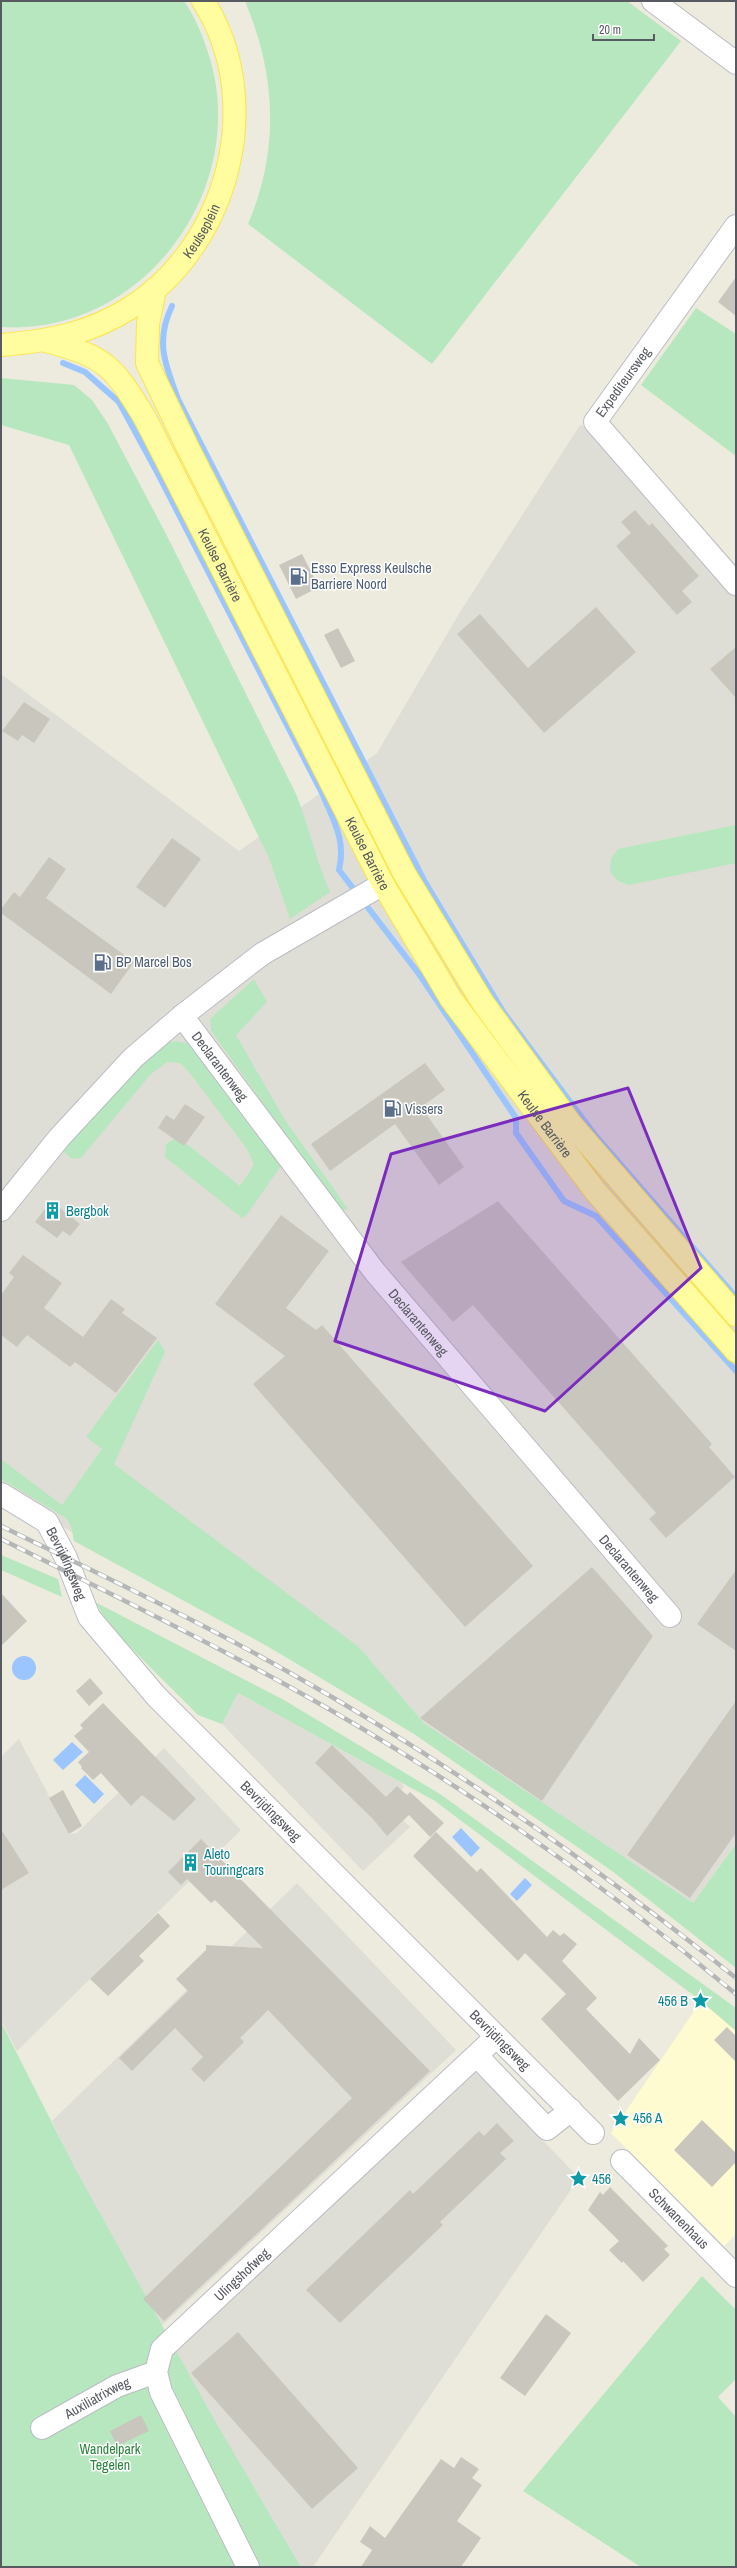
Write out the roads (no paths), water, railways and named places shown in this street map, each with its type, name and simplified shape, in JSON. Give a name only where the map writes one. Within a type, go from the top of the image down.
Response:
[{"type":"main road","name":"Keulseplein","points":[[1,345],[46,341],[76,334],[104,323],[131,308],[155,289],[194,246],[215,209],[231,161],[235,111],[229,61],[211,14],[203,1]]},
{"type":"main road","name":"Keulse Barrière","points":[[155,289],[148,324],[147,363],[191,455],[404,872],[483,1003],[571,1124],[736,1315]]},
{"type":"main road","name":"Keulse Barrière","points":[[46,341],[78,349],[102,361],[124,383],[145,418],[383,884],[451,999],[596,1192],[736,1351]]},
{"type":"street","points":[[653,1],[736,63]]},
{"type":"street","name":"Expediteursweg","points":[[736,226],[595,422],[736,584]]},
{"type":"street","name":"Declarantenweg","points":[[1,1210],[59,1138],[134,1058],[182,1016],[262,954],[383,884]]},
{"type":"street","name":"Declarantenweg","points":[[182,1016],[374,1272],[670,1616]]},
{"type":"street","name":"Bevrijdingsweg","points":[[1,1494],[48,1522],[66,1558],[89,1617],[156,1696],[496,2037],[594,2133]]},
{"type":"street","name":"Ulingshofweg","points":[[156,2372],[162,2349],[496,2037]]},
{"type":"street","name":"Bevrijdingsweg","points":[[477,2056],[548,2129],[571,2110]]},
{"type":"street","name":"Schwanenhaus","points":[[622,2161],[736,2276]]},
{"type":"street","points":[[156,2372],[162,2392],[248,2567]]},
{"type":"street","name":"Auxiliatrixweg","points":[[42,2428],[117,2386],[156,2372]]},
{"type":"water","points":[[24,1656],[33,1659],[36,1668],[33,1677],[24,1680],[15,1677],[12,1668],[15,1659]]},
{"type":"water","points":[[72,1742],[83,1752],[63,1770],[53,1760]]},
{"type":"water","points":[[85,1775],[104,1794],[94,1804],[75,1785]]},
{"type":"water","points":[[461,1828],[480,1848],[471,1857],[452,1837]]},
{"type":"water","points":[[525,1878],[532,1885],[517,1901],[510,1894]]},
{"type":"waterway","points":[[172,306],[164,330],[163,342],[169,375],[178,399],[425,882],[504,1013],[595,1135],[736,1297]]},
{"type":"waterway","points":[[63,363],[85,372],[119,402],[156,470],[323,795],[335,823],[340,840],[341,859],[339,870],[419,974],[516,1118],[516,1133],[564,1201],[596,1216],[736,1371]]},
{"type":"railway","points":[[1,1526],[148,1598],[256,1654],[408,1743],[464,1779],[575,1856],[683,1936],[736,1978]]},
{"type":"railway","points":[[1,1539],[253,1667],[405,1754],[462,1791],[575,1869],[630,1910],[736,1994]]},
{"type":"place","name":"Esso Express Keulsche Barriere Noord","points":[[298,576]]},
{"type":"place","name":"BP Marcel Bos","points":[[103,962]]},
{"type":"place","name":"Vissers","points":[[392,1109]]},
{"type":"place","name":"Bergbok","points":[[53,1211]]},
{"type":"place","name":"Aleto Touringcars","points":[[191,1862]]},
{"type":"place","name":"456 B","points":[[701,2001]]},
{"type":"place","name":"456 A","points":[[620,2118]]},
{"type":"place","name":"456","points":[[579,2179]]},
{"type":"park label","name":"Wandelpark Tegelen","points":[[110,2458]]}]
